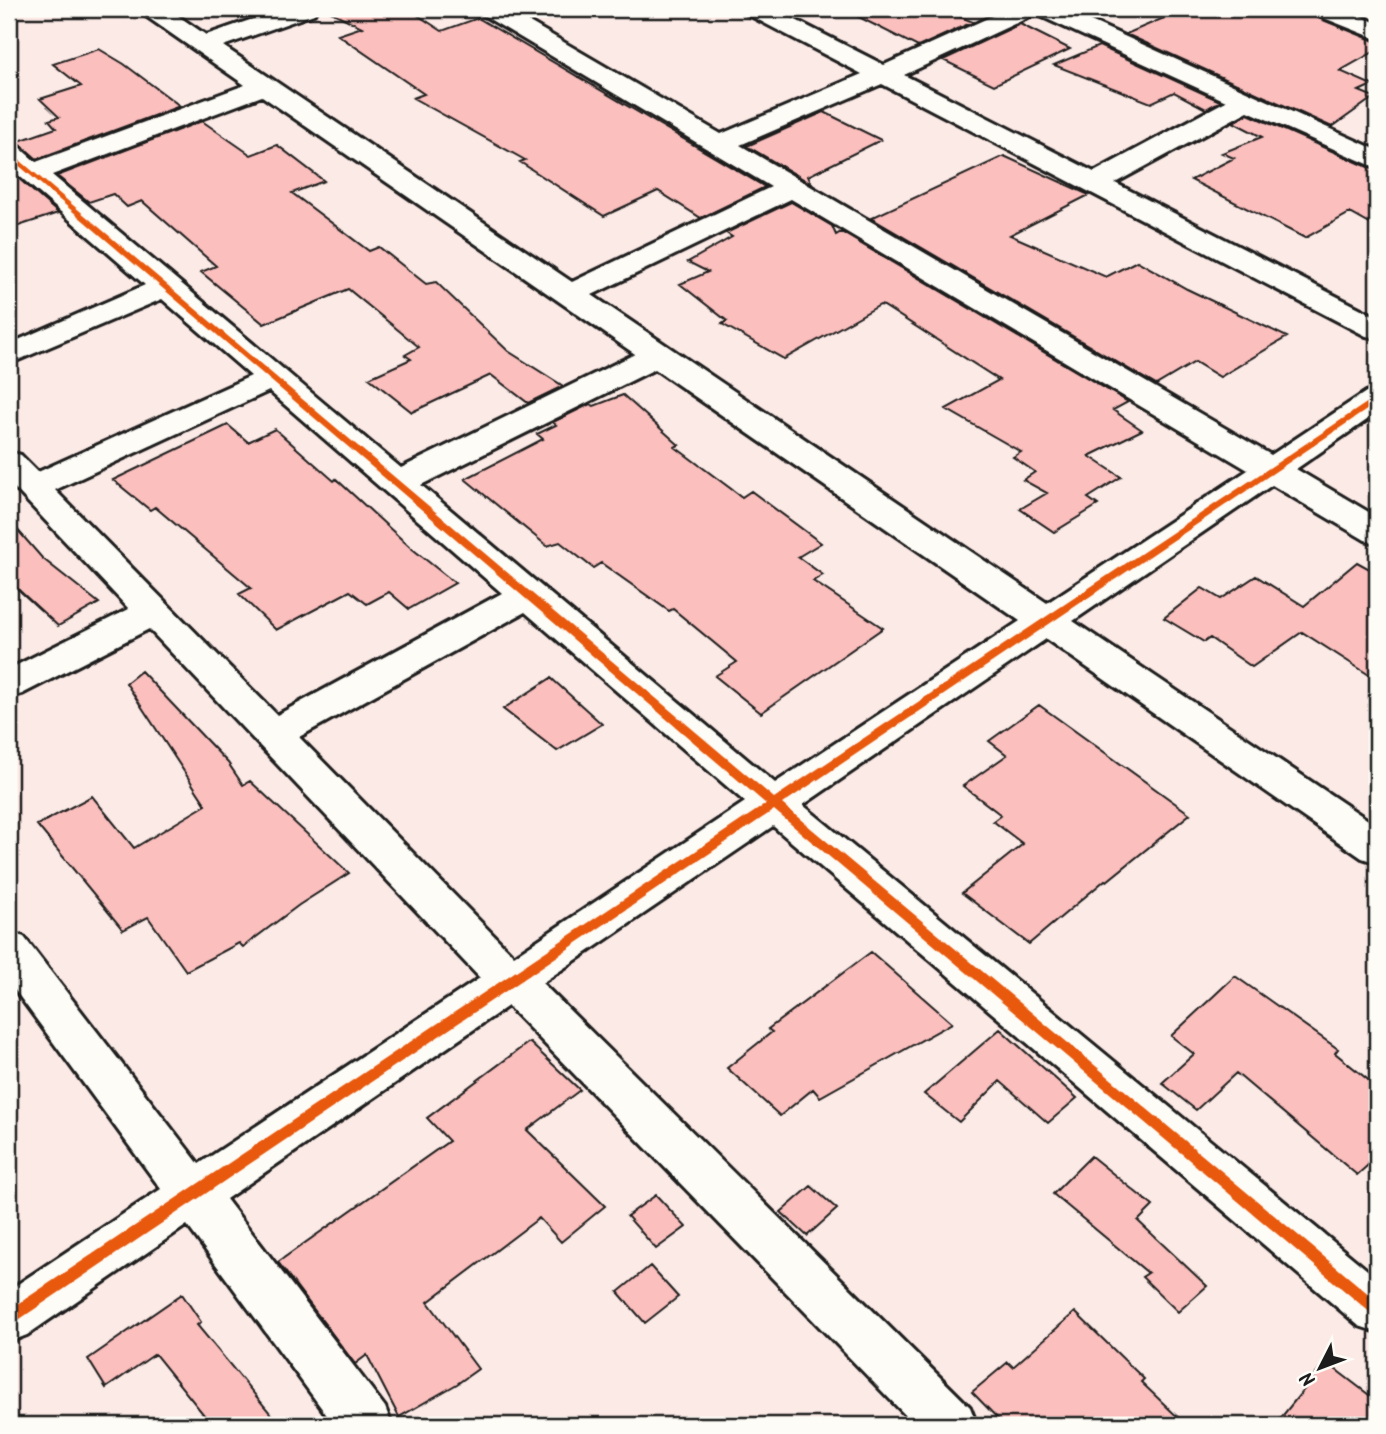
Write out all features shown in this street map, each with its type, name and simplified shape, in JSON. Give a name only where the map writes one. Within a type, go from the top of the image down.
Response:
[{"type":"street","points":[[152,9],[1377,847]]},
{"type":"street","points":[[204,44],[305,9]]},
{"type":"street","points":[[757,9],[1377,329]]},
{"type":"street","points":[[719,144],[1028,9]]},
{"type":"street","points":[[1044,9],[1377,160]]},
{"type":"street","points":[[1322,9],[1377,32]]},
{"type":"street","points":[[513,15],[791,188],[1377,532]]},
{"type":"street","points":[[21,162],[263,87]]},
{"type":"street","points":[[1095,183],[1247,101]]},
{"type":"street","points":[[21,162],[774,804],[1377,1309]]},
{"type":"street","points":[[568,295],[791,188]]},
{"type":"street","points":[[9,355],[165,287]]},
{"type":"street","points":[[396,484],[658,355]]},
{"type":"street","points":[[272,378],[21,475],[511,981],[951,1425]]},
{"type":"street","points":[[9,1318],[1377,399]]},
{"type":"street","points":[[272,735],[527,594]]},
{"type":"street","points":[[9,685],[153,612]]},
{"type":"street","points":[[9,949],[366,1425]]},
{"type":"building","points":[[325,9],[408,9],[442,31],[478,18],[765,187],[701,218],[658,191],[604,216],[520,162],[525,160],[413,98],[424,94],[338,35],[362,27]]},
{"type":"building","points":[[843,9],[942,9],[973,22],[918,47]]},
{"type":"building","points":[[1185,9],[1307,9],[1313,16],[1377,42],[1377,50],[1340,71],[1372,85],[1359,91],[1374,97],[1332,127],[1126,34]]},
{"type":"building","points":[[1020,24],[1070,49],[994,85],[943,60]]},
{"type":"building","points":[[1099,46],[1220,101],[1206,109],[1174,92],[1151,103],[1054,65]]},
{"type":"building","points":[[99,49],[124,64],[180,106],[37,159],[21,145],[13,143],[56,128],[49,120],[59,117],[40,99],[81,86],[53,64]]},
{"type":"building","points":[[824,112],[881,140],[808,176],[812,184],[747,146]]},
{"type":"building","points":[[1248,114],[1377,171],[1377,228],[1350,213],[1305,238],[1191,180],[1234,158],[1222,153],[1262,137],[1233,122]]},
{"type":"building","points":[[202,121],[251,155],[277,145],[324,181],[292,193],[369,251],[379,247],[426,284],[436,282],[508,351],[563,386],[528,403],[491,375],[412,412],[369,378],[411,359],[405,355],[419,347],[348,289],[264,324],[201,272],[216,266],[142,201],[127,207],[113,194],[89,202],[57,176]]},
{"type":"building","points":[[1004,156],[1089,195],[1010,235],[1106,277],[1137,261],[1187,289],[1287,337],[1220,377],[1195,362],[1156,385],[871,218]]},
{"type":"building","points":[[9,170],[58,213],[9,229]]},
{"type":"building","points":[[791,202],[832,226],[836,235],[841,232],[1128,402],[1113,410],[1142,430],[1089,456],[1121,477],[1088,498],[1098,505],[1054,532],[1020,509],[1047,493],[1023,480],[1035,472],[1013,457],[1021,452],[946,409],[999,380],[884,306],[880,305],[784,359],[722,324],[727,321],[680,284],[708,272],[688,262],[732,237],[726,233]]},
{"type":"building","points":[[623,395],[679,445],[675,447],[742,497],[751,491],[821,543],[798,557],[823,575],[813,581],[883,628],[761,713],[715,676],[737,662],[673,609],[669,611],[601,563],[593,568],[560,542],[547,546],[465,479],[543,439],[537,434],[556,425],[553,422],[590,404],[594,406]]},
{"type":"building","points":[[228,425],[248,442],[275,429],[455,583],[409,609],[389,592],[367,604],[350,591],[276,630],[239,594],[251,588],[155,507],[150,510],[113,480]]},
{"type":"building","points":[[9,520],[42,558],[99,603],[58,626],[9,581]]},
{"type":"building","points":[[1357,562],[1377,573],[1377,680],[1302,632],[1252,667],[1210,638],[1204,642],[1164,618],[1202,588],[1221,599],[1256,576],[1304,606]]},
{"type":"building","points":[[141,671],[228,763],[243,785],[250,781],[349,873],[299,905],[243,947],[239,943],[186,971],[148,917],[123,930],[37,825],[92,796],[134,848],[206,805],[126,683]]},
{"type":"building","points":[[551,678],[602,724],[557,751],[503,709]]},
{"type":"building","points":[[1039,705],[1190,814],[1029,944],[962,893],[1023,844],[993,821],[1001,815],[963,786],[1007,755],[989,741]]},
{"type":"building","points":[[871,952],[952,1023],[820,1097],[813,1089],[780,1116],[727,1068],[772,1032],[768,1029]]},
{"type":"building","points":[[1235,976],[1338,1049],[1335,1053],[1377,1087],[1377,1157],[1357,1175],[1236,1073],[1196,1110],[1162,1083],[1194,1054],[1171,1036]]},
{"type":"building","points":[[1000,1029],[1077,1098],[1048,1123],[1000,1081],[959,1122],[924,1094]]},
{"type":"building","points":[[529,1042],[580,1090],[527,1130],[605,1206],[561,1242],[539,1218],[428,1302],[478,1369],[399,1417],[367,1355],[355,1364],[278,1262],[449,1141],[427,1118]]},
{"type":"building","points":[[1091,1156],[1153,1206],[1138,1221],[1207,1286],[1178,1312],[1142,1277],[1148,1273],[1053,1194]]},
{"type":"building","points":[[811,1186],[837,1209],[807,1236],[781,1212]]},
{"type":"building","points":[[656,1195],[686,1227],[656,1249],[627,1216]]},
{"type":"building","points":[[650,1266],[678,1297],[645,1323],[618,1292]]},
{"type":"building","points":[[182,1294],[201,1322],[197,1325],[280,1425],[212,1425],[155,1354],[106,1388],[88,1359]]},
{"type":"building","points":[[1075,1312],[1144,1379],[1141,1382],[1186,1425],[1004,1425],[972,1392],[1008,1362],[1013,1367]]},
{"type":"building","points":[[1326,1362],[1377,1401],[1377,1425],[1275,1425]]},
{"type":"cycle path","points":[[9,153],[774,804],[1377,1309]]},
{"type":"cycle path","points":[[9,1318],[1377,399]]}]
